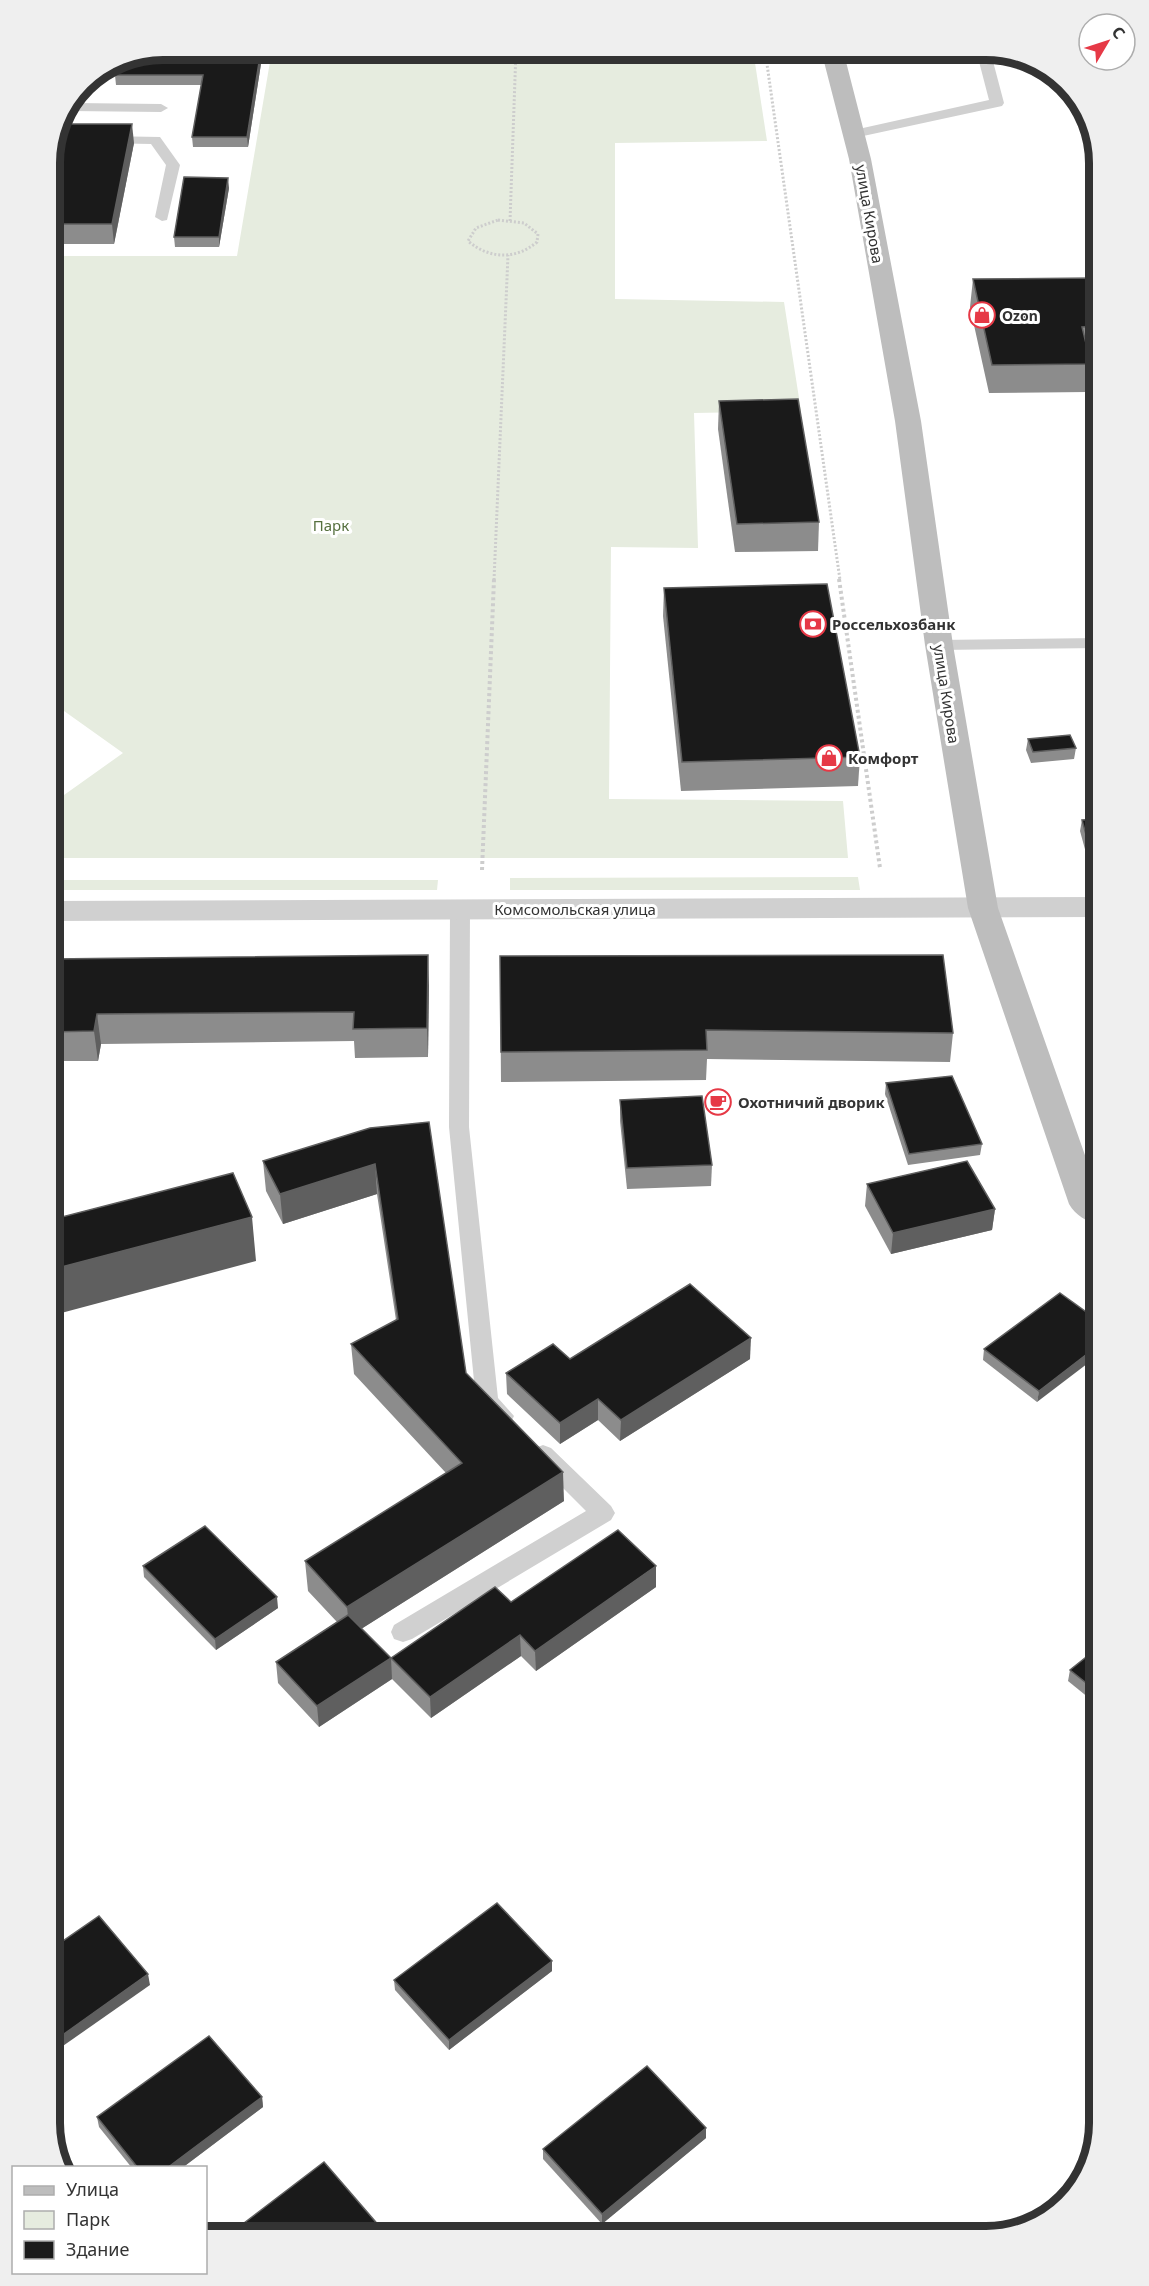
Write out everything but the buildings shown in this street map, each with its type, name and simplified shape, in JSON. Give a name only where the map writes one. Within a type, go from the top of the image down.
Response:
[{"type":"street","name":"улица Кирова","points":[[835,60],[854,134],[908,421],[939,645],[982,908],[1086,1203],[1089,1205]]},
{"type":"street","name":"Комсомольская улица","points":[[60,911],[1089,907]]},
{"type":"lane","points":[[854,134],[997,103],[986,60]]},
{"type":"lane","points":[[77,107],[161,108]]},
{"type":"lane","points":[[90,139],[155,140],[173,165],[162,217]]},
{"type":"lane","points":[[939,645],[1089,643]]},
{"type":"lane","points":[[403,1632],[603,1513],[488,1401],[459,1128],[460,910]]},
{"type":"path","points":[[510,220],[516,60]]},
{"type":"path","points":[[766,60],[880,868]]},
{"type":"path","points":[[498,220],[510,220],[524,223],[537,234],[537,242],[532,248],[508,255],[483,252],[468,241],[475,227],[498,220]]},
{"type":"path","points":[[482,870],[508,255]]},
{"type":"green space","name":"Парк","points":[[270,60],[755,60],[767,141],[615,143],[615,299],[784,302],[801,411],[694,413],[698,548],[611,547],[609,799],[843,801],[848,858],[60,858],[60,798],[123,753],[60,708],[60,256],[237,256]]},
{"type":"green space","points":[[858,877],[860,890],[510,890],[510,878]]},
{"type":"green space","points":[[60,880],[438,880],[437,890],[60,890]]},
{"type":"place","name":"Ozon","points":[[982,315]]},
{"type":"place","name":"Россельхозбанк","points":[[813,624]]},
{"type":"place","name":"Комфорт","points":[[829,758]]},
{"type":"place","name":"Охотничий дворик","points":[[718,1102]]}]
